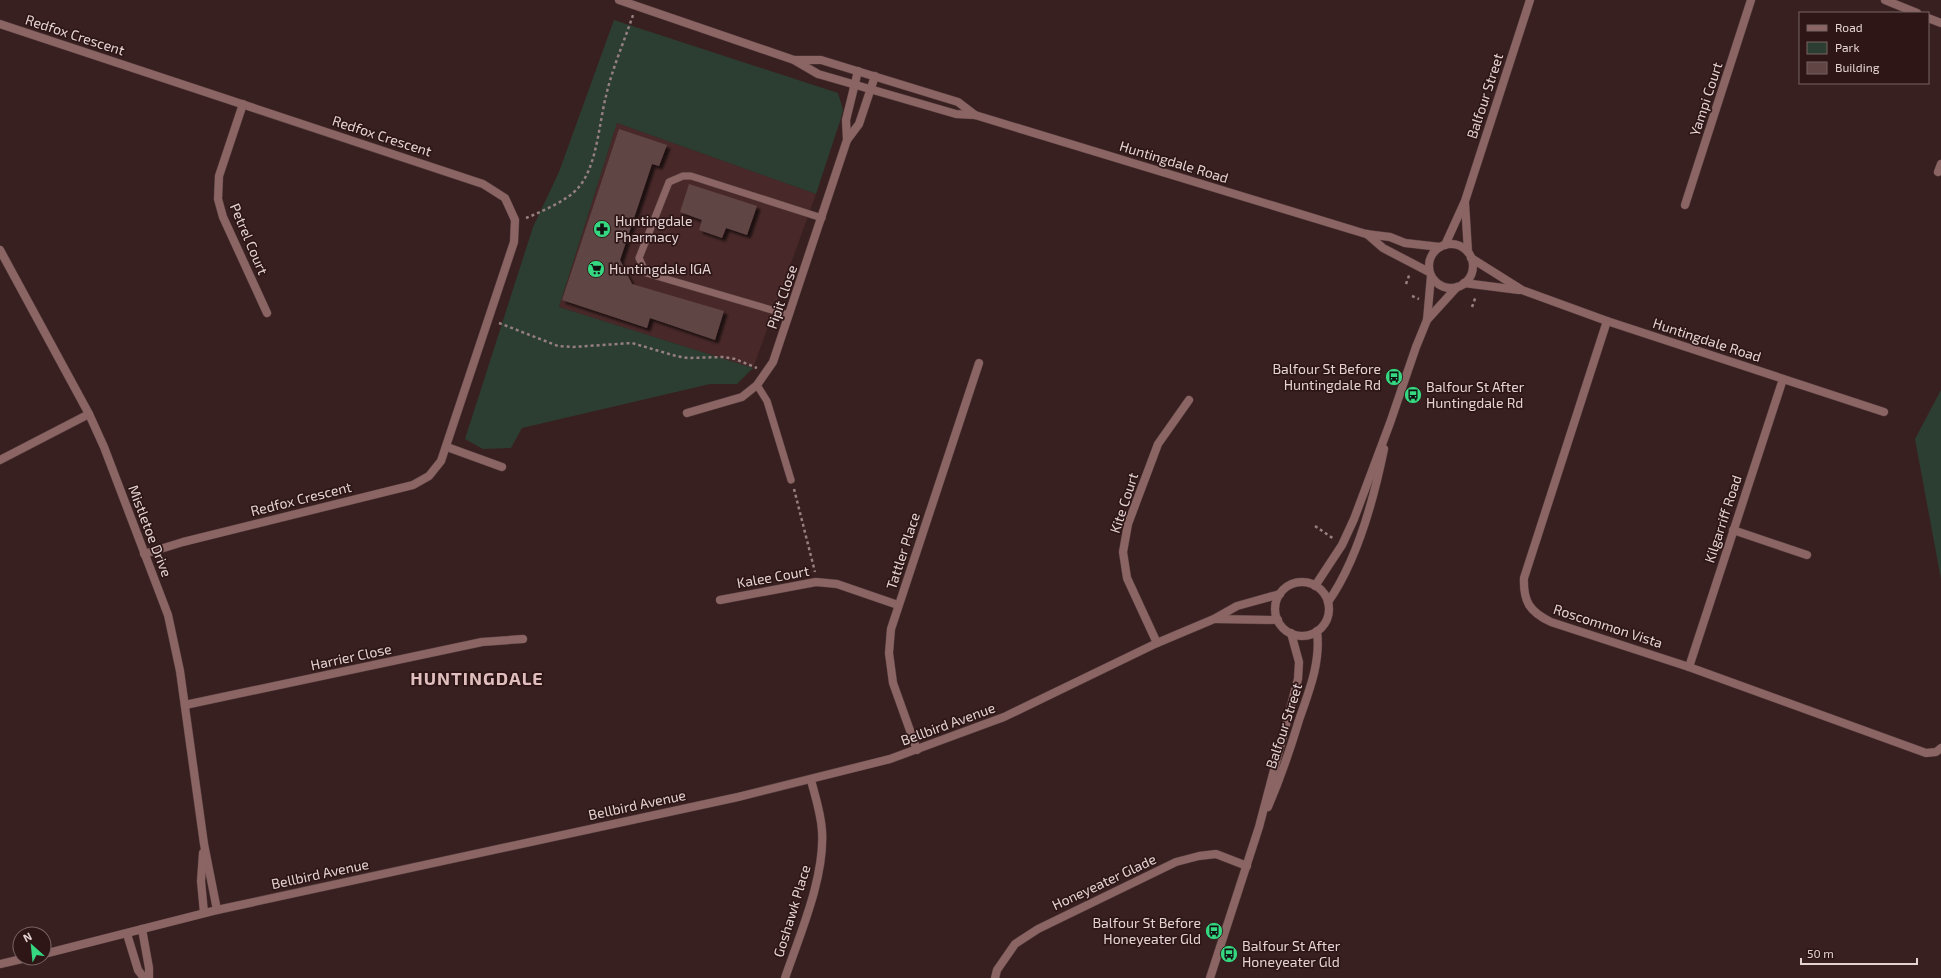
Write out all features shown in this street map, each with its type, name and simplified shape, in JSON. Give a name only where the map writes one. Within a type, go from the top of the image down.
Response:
[{"type":"street","name":"Huntingdale Road","points":[[619,0],[794,60],[818,74],[956,114],[975,115],[1366,234],[1390,237],[1405,243],[1442,246]]},
{"type":"street","name":"Balfour Street","points":[[1442,246],[1465,201],[1530,0]]},
{"type":"street","name":"Yampi Court","points":[[1685,205],[1750,0]]},
{"type":"street","points":[[1885,0],[1915,12]]},
{"type":"street","points":[[1929,18],[1941,23]]},
{"type":"street","name":"Redfox Crescent","points":[[0,24],[483,184],[505,198],[515,220],[514,242],[447,447],[441,461],[429,476],[413,485],[183,542],[144,554]]},
{"type":"street","name":"Huntingdale Road","points":[[794,60],[821,60],[858,71],[958,102],[975,115]]},
{"type":"street","name":"Pipit Close","points":[[847,140],[846,120],[858,71]]},
{"type":"street","name":"Pipit Close","points":[[687,413],[742,397],[757,385],[773,362],[847,140],[859,124],[874,76]]},
{"type":"street","name":"Petrel Court","points":[[243,104],[219,176],[218,199],[223,217],[267,313]]},
{"type":"street","points":[[1938,172],[1941,164]]},
{"type":"street","name":"Balfour Street","points":[[1465,201],[1469,255]]},
{"type":"street","name":"Huntingdale Road","points":[[1366,234],[1383,248],[1430,274]]},
{"type":"street","points":[[1315,586],[1342,545],[1390,423],[1416,347],[1427,320],[1430,274],[1429,266],[1432,255],[1442,246],[1457,245],[1469,255],[1472,272],[1427,320]]},
{"type":"street","name":"Mistletoe Drive","points":[[0,250],[89,414],[104,447],[168,615],[176,649],[204,844],[217,910]]},
{"type":"street","name":"Huntingdale Road","points":[[1469,255],[1522,290],[1607,321],[1884,412]]},
{"type":"street","points":[[1430,274],[1442,286],[1460,285]]},
{"type":"street","name":"Huntingdale Road","points":[[1460,285],[1522,290]]},
{"type":"street","name":"Roscommon Vista","points":[[1607,321],[1524,578],[1523,591],[1527,603],[1537,615],[1552,622],[1689,667],[1926,753],[1936,752],[1941,748]]},
{"type":"street","name":"Tattler Place","points":[[917,750],[893,683],[889,653],[891,629],[979,363]]},
{"type":"street","name":"Kilgarriff Road","points":[[1689,667],[1783,379]]},
{"type":"street","name":"Kite Court","points":[[1157,643],[1127,578],[1123,552],[1128,524],[1158,444],[1189,400]]},
{"type":"street","points":[[0,460],[89,414]]},
{"type":"street","points":[[1291,633],[1300,635],[1317,631],[1327,618],[1328,602],[1340,585],[1355,552],[1379,474],[1390,423]]},
{"type":"street","points":[[447,447],[502,467]]},
{"type":"street","points":[[1733,530],[1807,555]]},
{"type":"street","name":"Kalee Court","points":[[720,600],[816,582],[837,584],[898,605]]},
{"type":"street","points":[[1278,620],[1275,607],[1280,594],[1292,584],[1308,583],[1315,586],[1321,590],[1328,602]]},
{"type":"street","name":"Bellbird Avenue","points":[[52,952],[217,910],[811,780],[877,763],[917,750],[1004,717],[1157,643],[1214,619],[1237,606],[1280,594]]},
{"type":"street","name":"Bellbird Avenue","points":[[1214,619],[1278,620]]},
{"type":"street","name":"Balfour Street","points":[[1210,978],[1259,826],[1298,679],[1299,662],[1291,633],[1284,628],[1278,620]]},
{"type":"street","name":"Balfour Street","points":[[1259,826],[1280,779],[1315,673],[1318,642],[1317,631]]},
{"type":"street","name":"Harrier Close","points":[[185,705],[482,642],[523,639]]},
{"type":"street","name":"Goshawk Place","points":[[785,978],[820,866],[822,830],[811,780]]},
{"type":"street","name":"Mistletoe Drive","points":[[204,844],[202,881],[204,913]]},
{"type":"street","name":"Honeyeater Glade","points":[[995,978],[998,970],[1015,944],[1038,928],[1176,862],[1198,856],[1216,854],[1247,866]]},
{"type":"street","points":[[142,929],[149,978]]},
{"type":"street","points":[[127,934],[138,970],[144,978]]},
{"type":"street","points":[[2,965],[12,962]]},
{"type":"lane","points":[[789,315],[646,272],[639,258],[669,182],[683,176],[691,176],[822,218]]},
{"type":"lane","points":[[757,385],[768,401],[791,480]]},
{"type":"path","points":[[515,220],[532,216],[568,196],[578,189],[584,181],[599,137],[606,96],[636,5]]},
{"type":"path","points":[[489,319],[519,329],[558,346],[573,347],[632,343],[688,358],[724,357],[736,359],[766,373]]},
{"type":"path","points":[[791,480],[816,574],[816,582]]},
{"type":"shaded area","points":[[617,123],[816,194],[753,368],[559,307]]},
{"type":"green space","points":[[614,20],[838,93],[843,110],[841,118],[816,194],[617,123],[559,307],[753,368],[737,384],[710,384],[522,428],[511,448],[483,449],[465,439],[533,227],[559,172]]},
{"type":"green space","points":[[1941,390],[1941,579],[1915,439]]},
{"type":"building","points":[[619,129],[667,145],[659,166],[652,164],[620,260],[632,284],[724,311],[715,340],[650,318],[647,328],[562,300]]},
{"type":"building","points":[[689,184],[757,206],[747,235],[726,228],[722,238],[699,230],[702,220],[680,212]]},
{"type":"place","name":"Huntingdale Pharmacy","points":[[602,229]]},
{"type":"place","name":"Huntingdale IGA","points":[[596,269]]},
{"type":"place","name":"Balfour St Before Huntingdale Rd","points":[[1394,377]]},
{"type":"place","name":"Balfour St After Huntingdale Rd","points":[[1413,395]]},
{"type":"place","name":"Balfour St Before Honeyeater Gld","points":[[1214,931]]},
{"type":"place","name":"Balfour St After Honeyeater Gld","points":[[1229,954]]},
{"type":"district","name":"HUNTINGDALE","points":[[477,679]]}]
